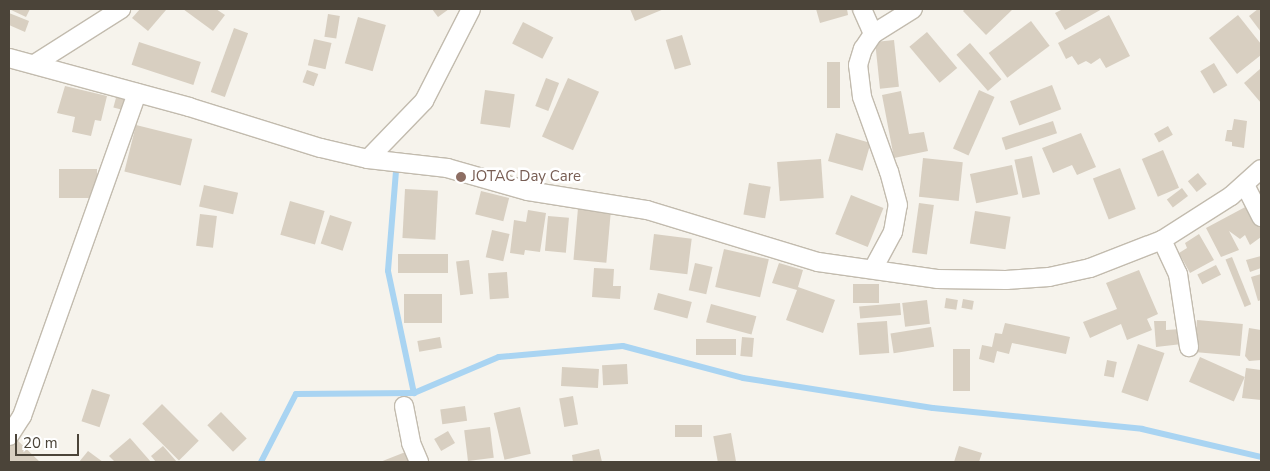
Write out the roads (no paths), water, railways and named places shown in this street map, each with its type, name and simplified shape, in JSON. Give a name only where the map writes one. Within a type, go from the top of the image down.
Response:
[{"type":"street","points":[[36,63],[121,9]]},
{"type":"street","points":[[368,159],[424,102],[471,9]]},
{"type":"street","points":[[862,9],[873,34]]},
{"type":"street","points":[[873,269],[894,232],[898,205],[886,162],[862,96],[858,65],[862,49],[873,34],[913,9]]},
{"type":"street","points":[[9,58],[36,63],[368,159],[447,168],[544,194],[647,210],[818,262],[937,279],[1049,277],[1090,268],[1162,240],[1245,185],[1261,169]]},
{"type":"street","points":[[9,436],[22,416],[137,92]]},
{"type":"street","points":[[1245,185],[1261,217]]},
{"type":"street","points":[[1162,240],[1178,274],[1189,347]]},
{"type":"street","points":[[404,406],[411,443],[419,462]]},
{"type":"waterway","points":[[396,171],[388,271],[414,393]]},
{"type":"waterway","points":[[261,462],[296,394],[414,393],[499,357],[623,346],[743,378],[933,408],[1142,429],[1261,457]]},
{"type":"place","name":"JOTAC Day Care","points":[[461,177]]}]
